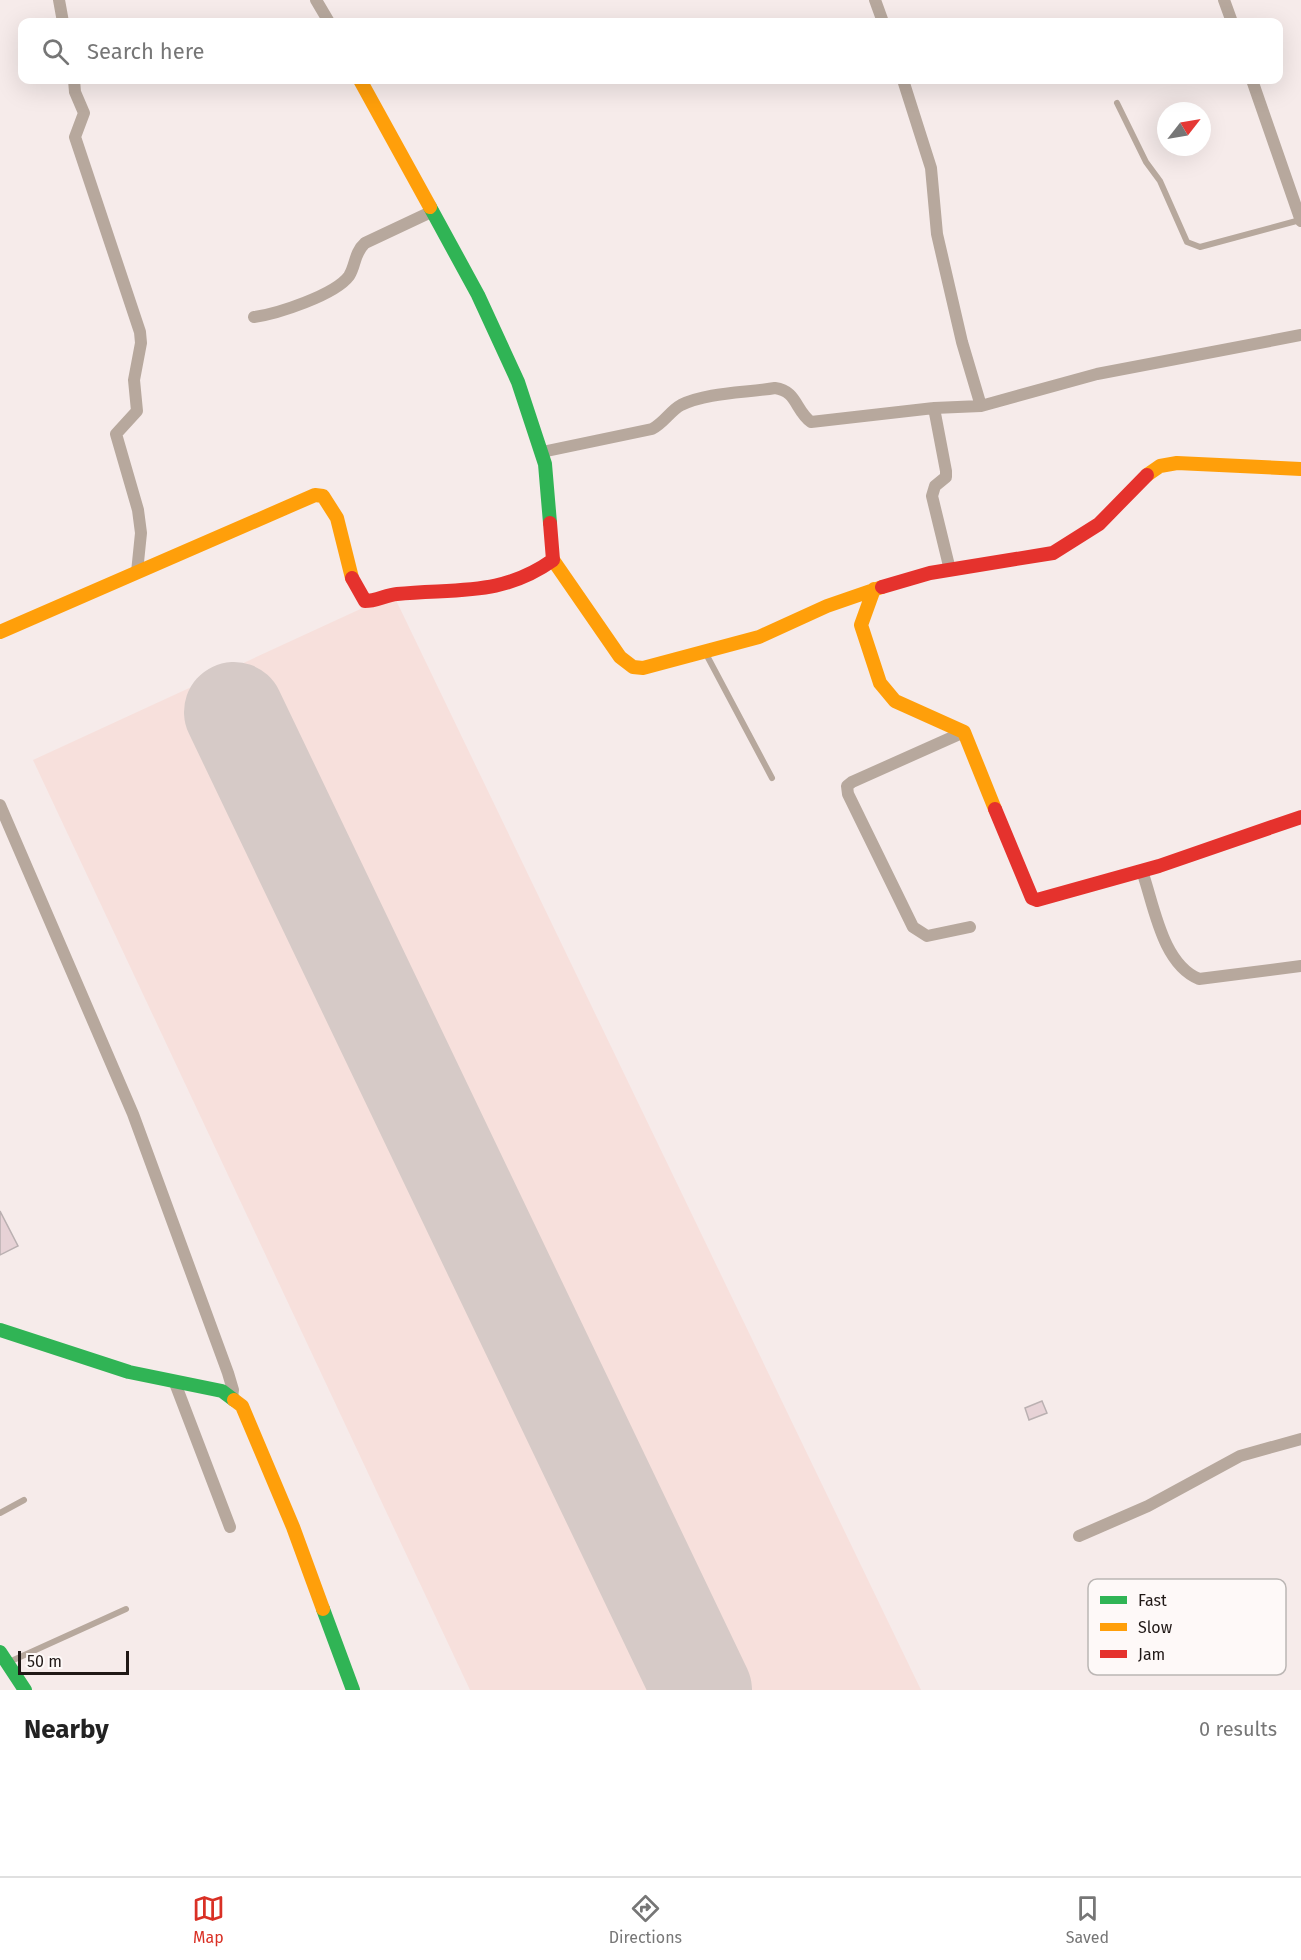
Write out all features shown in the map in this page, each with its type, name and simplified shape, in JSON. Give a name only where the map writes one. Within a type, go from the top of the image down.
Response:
[{"type":"street","points":[[59,0],[62,18]]},
{"type":"street","points":[[316,0],[327,18]]},
{"type":"street","points":[[875,0],[882,18]]},
{"type":"street","points":[[1224,0],[1231,18]]},
{"type":"street","points":[[74,84],[75,92],[84,113],[75,137],[141,343],[134,380],[137,411],[116,434],[138,510],[141,533],[137,572]]},
{"type":"street","points":[[362,84],[478,295],[513,371],[542,452],[555,551],[554,560],[620,657],[633,667],[643,668],[759,638],[827,606],[874,589],[950,570],[1053,553],[1099,524],[1146,476],[1160,466],[1177,463],[1301,469]]},
{"type":"street","points":[[904,84],[931,168],[932,205],[937,234],[962,342],[981,406]]},
{"type":"street","points":[[1253,84],[1301,221]]},
{"type":"street","points":[[254,316],[276,314],[324,293],[348,278],[358,249],[365,243],[433,211]]},
{"type":"street","points":[[542,452],[652,429],[667,419],[678,407],[696,399],[775,388],[791,393],[811,422],[934,408],[981,406],[1097,374],[1301,335]]},
{"type":"street","points":[[934,408],[946,471],[943,482],[935,486],[932,496],[950,570]]},
{"type":"street","points":[[0,632],[306,498],[319,495],[329,501],[334,508],[357,588],[365,600],[371,601],[390,595],[473,592],[518,579],[554,560]]},
{"type":"street","points":[[874,589],[861,625],[880,683],[895,701],[964,732],[1032,898],[1037,900],[1049,898],[1142,871],[1301,817]]},
{"type":"street","points":[[964,732],[847,786],[848,794],[913,927],[927,936],[970,927]]},
{"type":"street","points":[[0,805],[133,1114],[228,1372],[233,1390],[232,1397]]},
{"type":"street","points":[[1142,871],[1168,946],[1189,975],[1199,979],[1301,966]]},
{"type":"street","points":[[0,1330],[129,1372],[222,1391],[242,1406],[293,1527],[353,1690]]},
{"type":"street","points":[[175,1383],[230,1527]]},
{"type":"street","points":[[1079,1536],[1148,1506],[1240,1456],[1301,1439]]},
{"type":"street","points":[[4,1657],[25,1690]]},
{"type":"lane","points":[[1117,103],[1146,162],[1160,181],[1187,242],[1193,246],[1200,247],[1301,221]]},
{"type":"lane","points":[[705,651],[772,778]]},
{"type":"lane","points":[[0,1513],[24,1500]]},
{"type":"lane","points":[[4,1657],[126,1610]]},
{"type":"shaded area","points":[[393,594],[921,1690],[470,1690],[33,760]]},
{"type":"building","points":[[0,1211],[18,1246],[0,1255]]},
{"type":"building","points":[[1042,1401],[1047,1413],[1029,1420],[1025,1408]]},
{"type":"runway","points":[[234,712],[702,1690]]},
{"type":"traffic: fast","points":[[430,207],[478,295],[518,382],[545,464],[550,523]]},
{"type":"traffic: fast","points":[[0,1330],[129,1372],[222,1391],[234,1400]]},
{"type":"traffic: fast","points":[[323,1609],[353,1690]]},
{"type":"traffic: fast","points":[[0,1652],[25,1690]]},
{"type":"traffic: slow","points":[[362,84],[430,207]]},
{"type":"traffic: slow","points":[[1147,475],[1160,466],[1177,463],[1301,469]]},
{"type":"traffic: slow","points":[[0,632],[315,495],[323,496],[337,518],[352,578]]},
{"type":"traffic: slow","points":[[553,560],[620,657],[633,667],[643,668],[759,637],[827,606],[882,587]]},
{"type":"traffic: slow","points":[[874,589],[861,625],[880,683],[895,701],[964,732],[995,809]]},
{"type":"traffic: slow","points":[[234,1400],[242,1406],[293,1527],[323,1609]]},
{"type":"traffic: jam","points":[[882,587],[930,573],[1053,553],[1099,524],[1147,475]]},
{"type":"traffic: jam","points":[[352,578],[365,601],[397,594],[478,589],[515,580],[553,560],[550,523]]},
{"type":"traffic: jam","points":[[995,809],[1032,898],[1037,900],[1159,866],[1301,817]]}]
